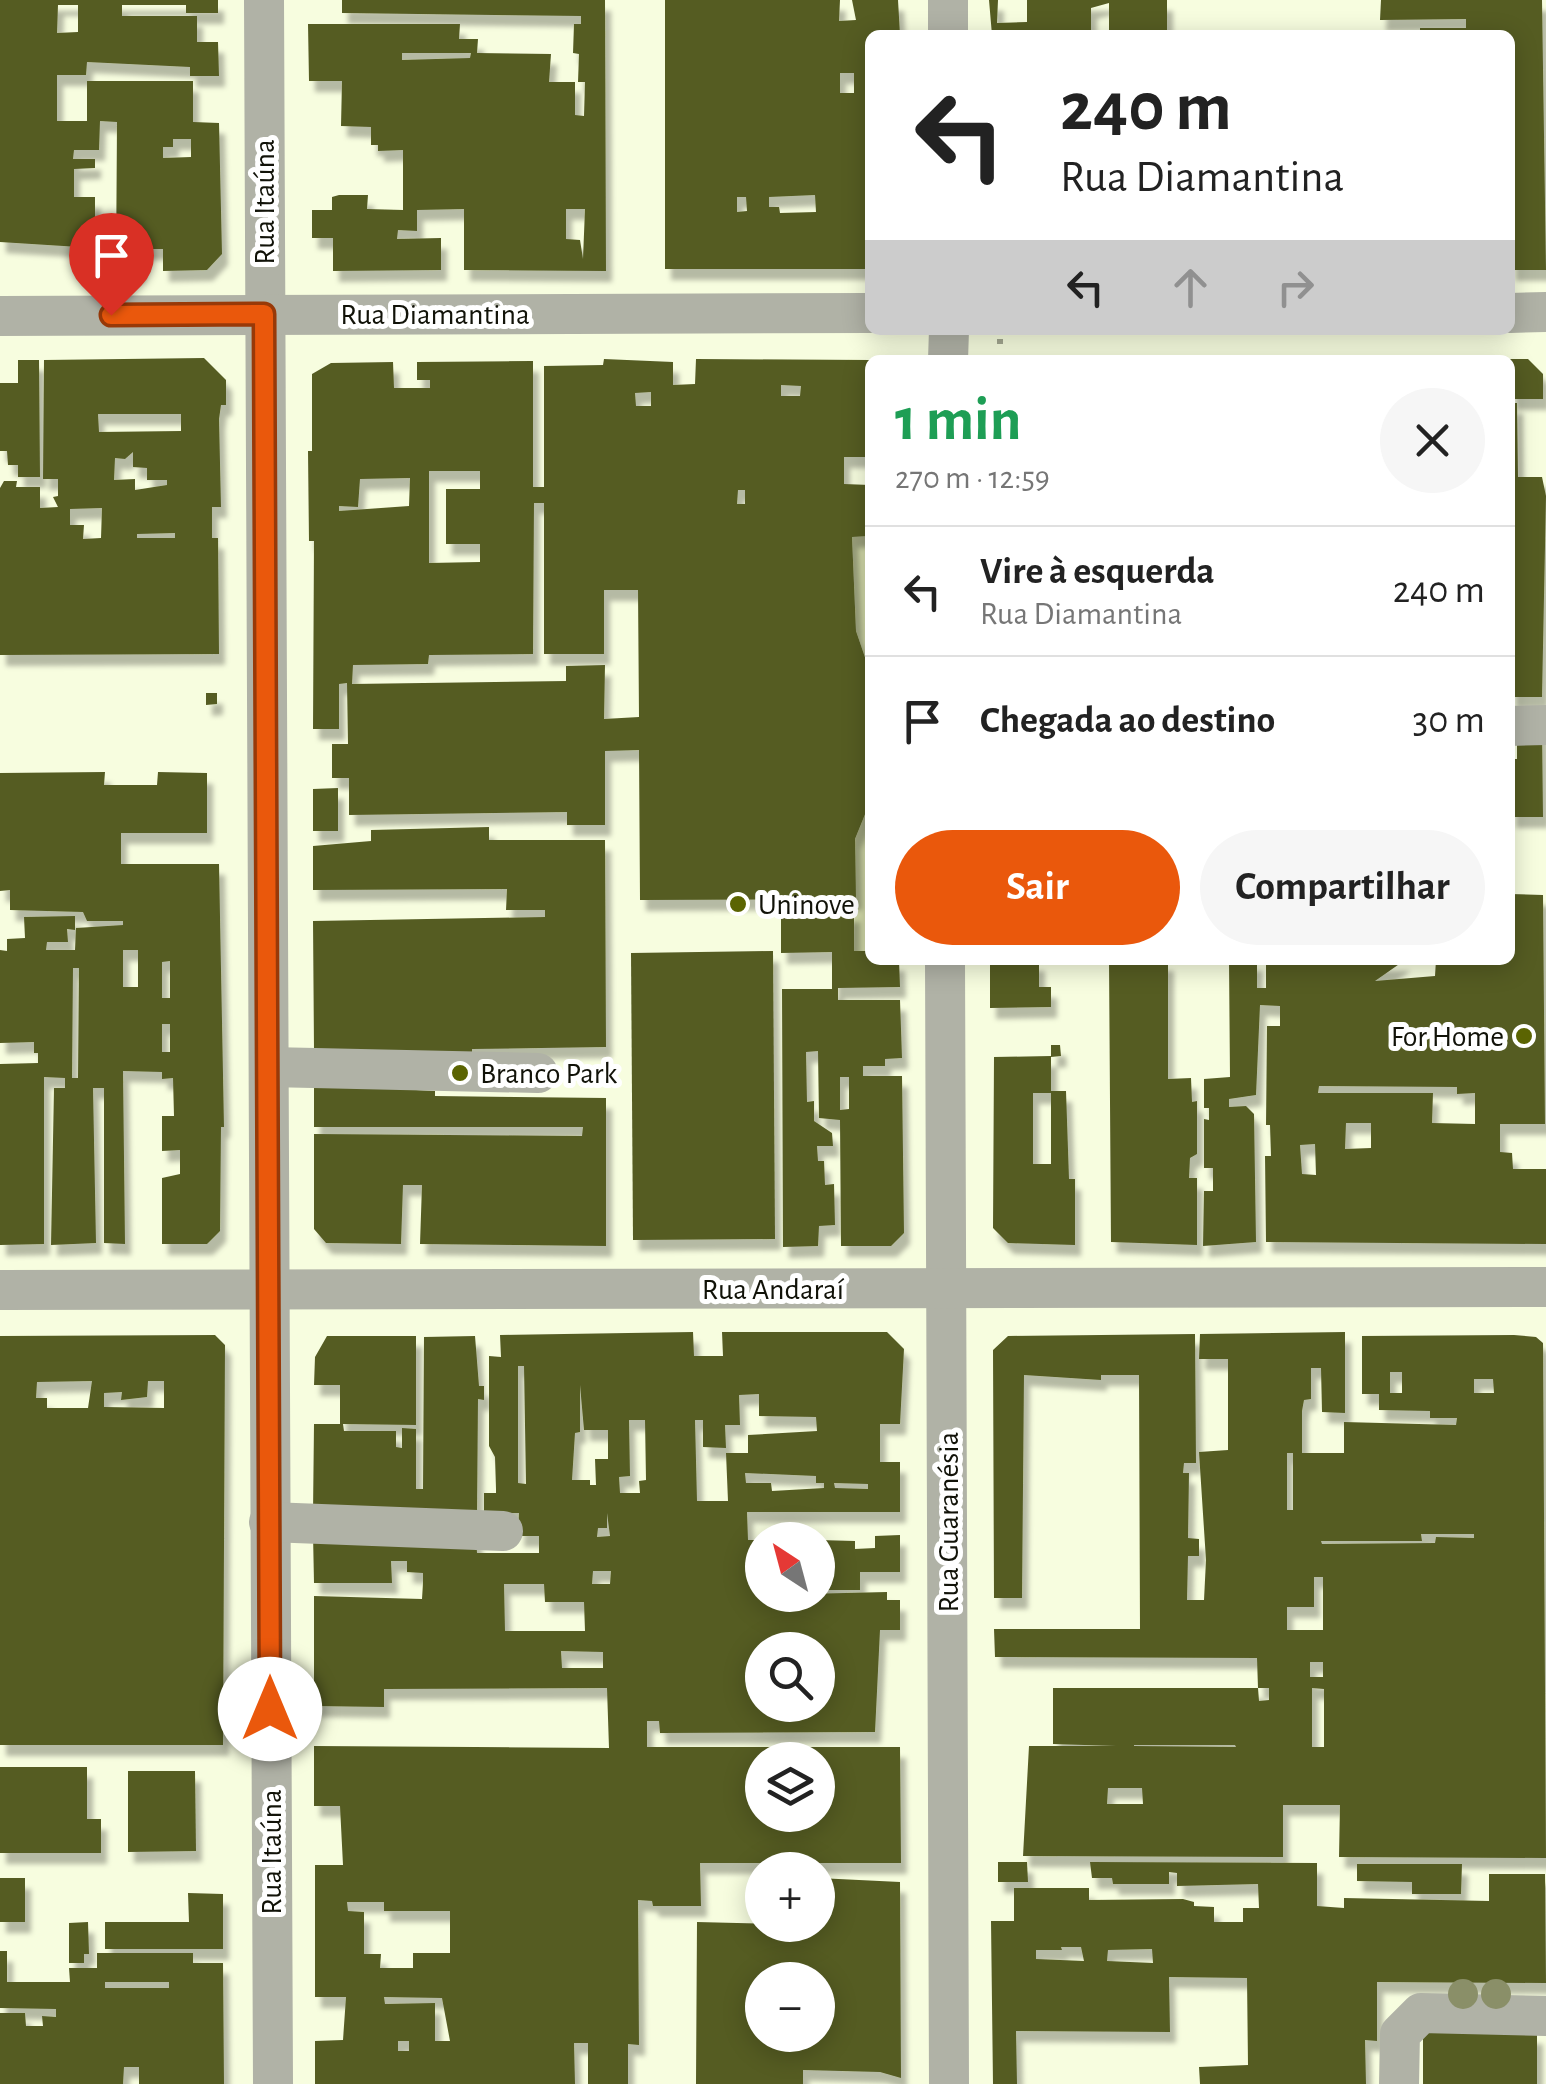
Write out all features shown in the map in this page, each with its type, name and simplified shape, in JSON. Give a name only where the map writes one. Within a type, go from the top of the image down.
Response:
[{"type":"street","name":"Rua Itaúna","points":[[264,0],[273,2084]]},
{"type":"street","points":[[948,0],[948,30]]},
{"type":"street","points":[[1515,313],[1546,312]]},
{"type":"street","name":"Rua Diamantina","points":[[0,316],[865,313]]},
{"type":"street","points":[[1515,726],[1546,725]]},
{"type":"street","name":"Rua Guaranésia","points":[[945,965],[949,2084]]},
{"type":"street","points":[[269,1066],[538,1072]]},
{"type":"street","name":"Rua Andaraí","points":[[0,1290],[1546,1287]]},
{"type":"street","points":[[269,1522],[502,1531]]},
{"type":"street","points":[[1400,2084],[1400,2034],[1415,2016],[1546,2016]]},
{"type":"green space","points":[[865,536],[865,657],[856,631],[852,537]]},
{"type":"green space","points":[[865,814],[865,951],[854,951],[855,839]]},
{"type":"building","points":[[0,0],[218,0],[218,13],[186,13],[186,5],[122,5],[122,16],[197,16],[197,42],[218,42],[219,76],[190,76],[190,67],[87,62],[86,75],[57,75],[57,121],[87,121],[87,81],[193,81],[193,122],[219,123],[222,254],[207,270],[163,271],[163,249],[139,249],[139,271],[116,272],[117,122],[100,121],[99,150],[74,150],[73,159],[95,159],[95,168],[74,169],[74,197],[95,197],[95,248],[0,242]],"holes":[[[58,5],[78,5],[78,32],[57,33]],[[173,139],[191,139],[191,157],[163,158],[163,147],[173,147]]]},
{"type":"building","points":[[342,0],[605,0],[606,271],[464,270],[464,209],[417,210],[417,231],[398,230],[397,239],[441,238],[441,270],[333,271],[333,238],[312,238],[312,210],[332,210],[332,197],[339,195],[368,195],[367,209],[403,210],[403,150],[378,151],[378,145],[371,145],[371,127],[341,126],[342,81],[309,81],[308,24],[460,24],[459,39],[478,39],[477,53],[551,54],[549,82],[575,82],[575,115],[584,116],[585,82],[578,82],[579,54],[573,53],[574,24],[581,24],[581,16],[342,13]],"holes":[[[402,53],[471,53],[470,58],[402,60]],[[566,209],[585,209],[583,259],[580,240],[566,239]]]},
{"type":"building","points":[[665,0],[840,0],[839,21],[856,20],[852,0],[898,0],[900,30],[865,30],[865,269],[665,269]],"holes":[[[840,73],[854,73],[854,93],[840,93]],[[815,195],[816,212],[780,213],[779,207],[769,207],[769,197]],[[737,197],[746,197],[747,211],[737,212]]]},
{"type":"building","points":[[989,0],[998,0],[997,23],[1027,22],[1027,0],[1167,0],[1167,30],[1109,30],[1109,3],[1091,8],[1091,30],[992,30]]},
{"type":"building","points":[[1381,0],[1542,0],[1546,270],[1515,270],[1515,30],[1420,30],[1466,28],[1466,19],[1380,20]]},
{"type":"building","points":[[204,358],[226,380],[226,405],[221,405],[219,419],[221,507],[212,507],[212,538],[218,538],[219,654],[0,655],[0,488],[4,481],[17,481],[16,487],[40,487],[40,508],[58,507],[53,497],[58,496],[58,479],[43,479],[44,360]],"holes":[[[98,414],[181,414],[181,431],[99,432]],[[133,452],[133,467],[147,468],[147,480],[167,480],[167,485],[135,490],[135,479],[114,480],[115,458],[125,459]],[[102,508],[101,538],[83,539],[84,525],[70,525],[70,509]],[[175,533],[175,538],[137,538],[137,534]]]},
{"type":"building","points":[[604,359],[673,362],[673,385],[695,384],[696,359],[865,360],[865,457],[844,457],[844,484],[865,485],[865,536],[852,537],[856,631],[865,657],[865,814],[855,839],[856,899],[640,900],[639,750],[605,751],[605,825],[567,825],[567,812],[349,815],[349,778],[332,778],[332,744],[348,744],[347,683],[339,684],[339,729],[313,729],[314,541],[309,541],[308,451],[312,451],[312,374],[331,363],[393,362],[394,388],[430,388],[430,380],[417,380],[417,362],[533,361],[533,487],[544,487],[544,366],[603,365]],"holes":[[[781,385],[801,386],[800,396],[781,396]],[[651,392],[651,406],[636,406],[635,393]],[[429,471],[480,471],[480,489],[446,489],[446,544],[480,544],[480,562],[429,563]],[[410,478],[409,506],[339,511],[339,506],[358,507],[360,479]],[[738,490],[745,490],[745,504],[737,504]],[[534,503],[544,503],[544,654],[604,654],[604,590],[638,590],[639,717],[604,719],[605,665],[566,666],[566,681],[352,684],[353,665],[428,664],[429,655],[533,654]]]},
{"type":"building","points":[[1515,359],[1528,359],[1543,374],[1543,399],[1515,399]]},
{"type":"building","points":[[18,360],[39,360],[40,477],[18,477],[18,465],[8,465],[7,451],[0,451],[0,383],[18,383]]},
{"type":"building","points":[[1515,403],[1518,477],[1542,477],[1546,496],[1542,697],[1515,697]]},
{"type":"building","points":[[206,693],[217,693],[217,704],[206,705]]},
{"type":"building","points":[[1517,728],[1542,728],[1543,817],[1515,817]]},
{"type":"building","points":[[105,772],[104,785],[157,785],[158,772],[207,773],[207,833],[121,833],[121,864],[219,864],[224,1127],[220,1231],[207,1244],[162,1244],[162,1178],[180,1174],[180,1150],[162,1151],[162,1116],[174,1116],[173,1078],[162,1079],[162,1072],[123,1071],[125,1244],[104,1243],[104,1088],[93,1088],[96,1243],[51,1245],[54,1088],[65,1088],[65,1078],[44,1077],[44,1244],[0,1245],[0,1064],[38,1063],[38,1053],[34,1053],[34,1042],[0,1043],[0,950],[7,951],[7,939],[25,938],[24,917],[75,916],[75,930],[67,929],[68,942],[47,942],[46,950],[75,950],[76,928],[123,925],[123,921],[87,921],[83,912],[10,910],[10,890],[0,891],[0,773]],"holes":[[[123,950],[138,950],[138,987],[123,987]],[[170,961],[170,998],[162,998],[162,962]],[[73,968],[79,968],[78,1078],[72,1078]],[[162,1024],[170,1024],[170,1052],[162,1052]]]},
{"type":"building","points":[[338,788],[338,831],[313,831],[313,789]]},
{"type":"building","points":[[489,827],[489,840],[605,840],[606,1047],[472,1049],[472,1061],[314,1050],[313,921],[545,917],[545,910],[506,910],[507,889],[313,890],[313,846],[371,841],[371,830]]},
{"type":"building","points":[[1515,894],[1543,895],[1545,1124],[1500,1124],[1500,1152],[1512,1153],[1513,1169],[1546,1169],[1546,1244],[1266,1242],[1265,1156],[1271,1156],[1270,1125],[1266,1125],[1267,1026],[1280,1026],[1280,1006],[1260,1005],[1256,1095],[1229,1099],[1229,1107],[1246,1106],[1254,1114],[1256,1242],[1203,1246],[1204,1191],[1213,1191],[1213,1168],[1204,1168],[1204,1119],[1209,1120],[1209,1108],[1204,1108],[1204,1079],[1230,1077],[1229,965],[1257,965],[1257,988],[1266,988],[1266,965],[1398,965],[1375,981],[1435,976],[1436,965],[1515,965]],"holes":[[[1319,1086],[1457,1087],[1457,1094],[1475,1093],[1475,1124],[1432,1123],[1433,1093],[1318,1093]],[[1346,1123],[1371,1123],[1371,1148],[1345,1149]],[[1315,1144],[1316,1175],[1302,1174],[1300,1145]]]},
{"type":"building","points":[[854,911],[854,951],[865,951],[865,965],[899,965],[900,987],[838,988],[838,1000],[900,1000],[902,1058],[885,1059],[885,1066],[863,1066],[863,1076],[902,1076],[904,1233],[891,1246],[841,1246],[840,1120],[819,1118],[818,1051],[806,1052],[807,1102],[814,1101],[814,1121],[832,1133],[833,1146],[817,1146],[818,1161],[824,1161],[825,1185],[834,1184],[835,1225],[819,1226],[818,1246],[783,1247],[782,989],[832,989],[832,952],[781,953],[781,913]],"holes":[[[840,1077],[849,1077],[849,1109],[840,1110]]]},
{"type":"building","points":[[773,951],[775,1239],[633,1240],[631,953]]},
{"type":"building","points":[[990,965],[1039,965],[1039,987],[1051,987],[1051,1007],[990,1008]]},
{"type":"building","points":[[1109,965],[1168,965],[1168,1079],[1191,1078],[1192,1102],[1197,1101],[1197,1154],[1190,1158],[1189,1178],[1197,1178],[1197,1245],[1111,1242]]},
{"type":"building","points":[[1051,1045],[1060,1045],[1061,1056],[1051,1057],[1051,1091],[1066,1091],[1069,1179],[1075,1179],[1075,1245],[1008,1243],[993,1228],[994,1057],[1051,1056]],"holes":[[[1033,1093],[1051,1093],[1051,1164],[1033,1164]]]},
{"type":"building","points":[[314,1088],[435,1091],[435,1096],[606,1098],[606,1246],[420,1244],[422,1185],[403,1185],[401,1244],[326,1243],[314,1229],[314,1134],[582,1136],[583,1127],[314,1127]]},
{"type":"building","points":[[693,1332],[694,1356],[723,1356],[722,1332],[887,1332],[904,1349],[900,1424],[880,1424],[880,1462],[900,1462],[900,1512],[747,1512],[745,1522],[745,1612],[835,1612],[835,1593],[887,1592],[887,1600],[900,1600],[900,1630],[880,1630],[875,1732],[660,1733],[659,1721],[647,1721],[647,1747],[745,1747],[745,1832],[835,1832],[835,1747],[900,1747],[901,1863],[835,1863],[835,1852],[745,1852],[745,1863],[700,1863],[701,1906],[653,1906],[652,1901],[638,1900],[639,2045],[628,2044],[628,2084],[588,2084],[588,2043],[574,2043],[575,2084],[315,2084],[315,2041],[343,2040],[346,1997],[315,1997],[315,1865],[343,1865],[340,1806],[314,1806],[314,1746],[609,1748],[607,1688],[384,1689],[384,1707],[314,1706],[314,1596],[422,1599],[423,1573],[407,1572],[407,1561],[391,1561],[392,1583],[314,1583],[313,1534],[476,1536],[477,1553],[539,1553],[539,1536],[518,1536],[519,1513],[484,1513],[484,1493],[496,1493],[495,1457],[489,1446],[489,1356],[501,1357],[500,1335]],"holes":[[[518,1366],[524,1366],[526,1484],[518,1483]],[[580,1385],[584,1430],[608,1430],[608,1459],[595,1459],[596,1485],[590,1485],[590,1480],[572,1480],[575,1433],[580,1432]],[[759,1394],[759,1416],[816,1417],[817,1431],[748,1435],[748,1453],[726,1453],[728,1501],[697,1501],[695,1420],[703,1420],[703,1447],[726,1448],[725,1425],[740,1425],[739,1395]],[[629,1420],[645,1420],[646,1480],[639,1481],[640,1493],[620,1493],[619,1477],[630,1476]],[[745,1473],[816,1476],[816,1483],[824,1483],[824,1488],[772,1491],[771,1483],[746,1483]],[[834,1483],[868,1484],[868,1489],[835,1488]],[[607,1513],[610,1536],[597,1537],[598,1528],[607,1528]],[[593,1571],[611,1571],[610,1584],[592,1584]],[[504,1584],[544,1584],[545,1602],[584,1602],[585,1631],[505,1631]],[[561,1651],[603,1652],[603,1668],[562,1668]],[[347,1902],[384,1902],[384,1911],[450,1911],[450,1953],[413,1953],[413,1968],[380,1968],[381,1954],[364,1954],[364,1912],[348,1911]],[[384,1997],[442,1998],[450,2041],[435,2041],[435,2003],[385,2004]],[[398,2041],[409,2041],[409,2051],[398,2051]]]},
{"type":"building","points":[[1345,1332],[1345,1413],[1322,1412],[1321,1368],[1311,1368],[1311,1399],[1304,1400],[1302,1411],[1302,1453],[1344,1453],[1344,1422],[1456,1425],[1457,1418],[1430,1418],[1430,1411],[1379,1410],[1379,1394],[1362,1394],[1362,1336],[1514,1335],[1536,1337],[1543,1343],[1546,1858],[1339,1857],[1340,1805],[1283,1805],[1283,1857],[1023,1856],[1029,1746],[1116,1746],[1053,1744],[1053,1688],[1258,1688],[1257,1658],[995,1657],[994,1629],[1140,1629],[1139,1375],[1101,1375],[1101,1380],[1024,1375],[1022,1598],[994,1598],[993,1350],[1008,1336],[1195,1334],[1196,1463],[1184,1463],[1183,1473],[1189,1473],[1188,1538],[1199,1539],[1199,1556],[1188,1556],[1187,1600],[1204,1600],[1206,1560],[1199,1452],[1228,1450],[1228,1359],[1199,1359],[1200,1334]],"holes":[[[1390,1372],[1402,1372],[1402,1393],[1390,1393]],[[1474,1379],[1493,1379],[1494,1393],[1474,1393]],[[1287,1453],[1293,1453],[1293,1510],[1287,1510]],[[1421,1534],[1474,1534],[1474,1538],[1436,1537],[1435,1543],[1321,1541],[1422,1541]],[[1314,1577],[1323,1577],[1323,1630],[1287,1630],[1287,1607],[1314,1607]],[[1310,1662],[1323,1662],[1323,1677],[1310,1677]],[[1258,1688],[1269,1688],[1269,1700],[1259,1701]],[[1312,1688],[1324,1689],[1324,1747],[1312,1747]],[[1134,1745],[1236,1747],[1134,1746]],[[1108,1788],[1142,1788],[1143,1804],[1107,1804]]]},
{"type":"building","points":[[215,1335],[225,1345],[223,1745],[0,1745],[0,1336]],"holes":[[[92,1381],[88,1408],[47,1408],[47,1398],[36,1398],[37,1382]],[[148,1381],[164,1381],[164,1408],[104,1407],[104,1393],[122,1392],[121,1400],[147,1397]]]},
{"type":"building","points":[[327,1336],[416,1336],[416,1425],[343,1424],[344,1431],[396,1431],[396,1447],[402,1448],[402,1428],[416,1429],[416,1489],[423,1489],[424,1337],[475,1336],[479,1386],[484,1386],[484,1400],[478,1399],[477,1513],[313,1513],[314,1424],[340,1424],[340,1385],[314,1385],[315,1357]]},
{"type":"building","points":[[900,1535],[900,1572],[860,1572],[860,1590],[835,1590],[835,1540],[855,1541],[855,1549],[875,1548],[875,1536]]},
{"type":"building","points":[[0,1767],[87,1767],[87,1819],[101,1819],[101,1853],[0,1853]]},
{"type":"building","points":[[128,1771],[195,1771],[196,1851],[128,1852]]},
{"type":"building","points":[[998,1862],[1027,1862],[1028,1882],[998,1882]]},
{"type":"building","points":[[1090,1862],[1317,1863],[1317,1906],[1344,1908],[1344,1898],[1489,1901],[1489,1874],[1545,1874],[1546,1983],[1377,1982],[1377,2041],[1365,2040],[1366,2084],[1200,2084],[1199,2067],[1248,2065],[1247,1978],[1169,1977],[1170,2032],[1016,2031],[1017,2084],[993,2084],[991,1921],[1014,1921],[1014,1888],[1089,1888],[1089,1900],[1183,1899],[1194,1902],[1194,1906],[1214,1907],[1214,1922],[1243,1922],[1243,1908],[1259,1908],[1258,1884],[1177,1886],[1177,1873],[1169,1872],[1169,1884],[1113,1884],[1112,1878],[1092,1878]],"holes":[[[1061,1947],[1081,1947],[1084,1961],[1036,1959],[1036,1950],[1062,1950]],[[1152,1949],[1153,1963],[1107,1961],[1108,1950]]]},
{"type":"building","points":[[1357,1864],[1462,1864],[1461,1894],[1412,1894],[1412,1882],[1357,1881]]},
{"type":"building","points":[[0,1878],[25,1878],[25,1922],[0,1922]]},
{"type":"building","points":[[835,1879],[900,1882],[901,2078],[880,2072],[803,2070],[803,2084],[696,2084],[697,1922],[745,1923],[745,1942],[835,1942]]},
{"type":"building","points":[[188,1893],[223,1894],[223,1949],[105,1949],[105,1922],[189,1922]]},
{"type":"building","points":[[88,1922],[89,1954],[84,1954],[84,1963],[69,1963],[69,1923]]},
{"type":"building","points":[[0,1951],[7,1951],[7,1982],[70,1982],[69,1968],[97,1968],[97,1953],[193,1953],[193,1963],[223,1963],[224,2084],[139,2084],[139,2067],[124,2067],[123,2084],[0,2084],[0,2013],[25,2013],[26,2026],[43,2026],[42,2016],[56,2017],[56,2009],[0,2008]],"holes":[[[105,1982],[169,1982],[169,1988],[105,1988]]]},
{"type":"building","points":[[1423,2033],[1537,2033],[1537,2084],[1423,2084]]},
{"type":"place","name":"Uninove","points":[[738,904]]},
{"type":"place","name":"For Home","points":[[1524,1036]]},
{"type":"place","name":"Branco Park","points":[[460,1073]]},
{"type":"route","points":[[111,315],[264,314],[270,1709]]}]
